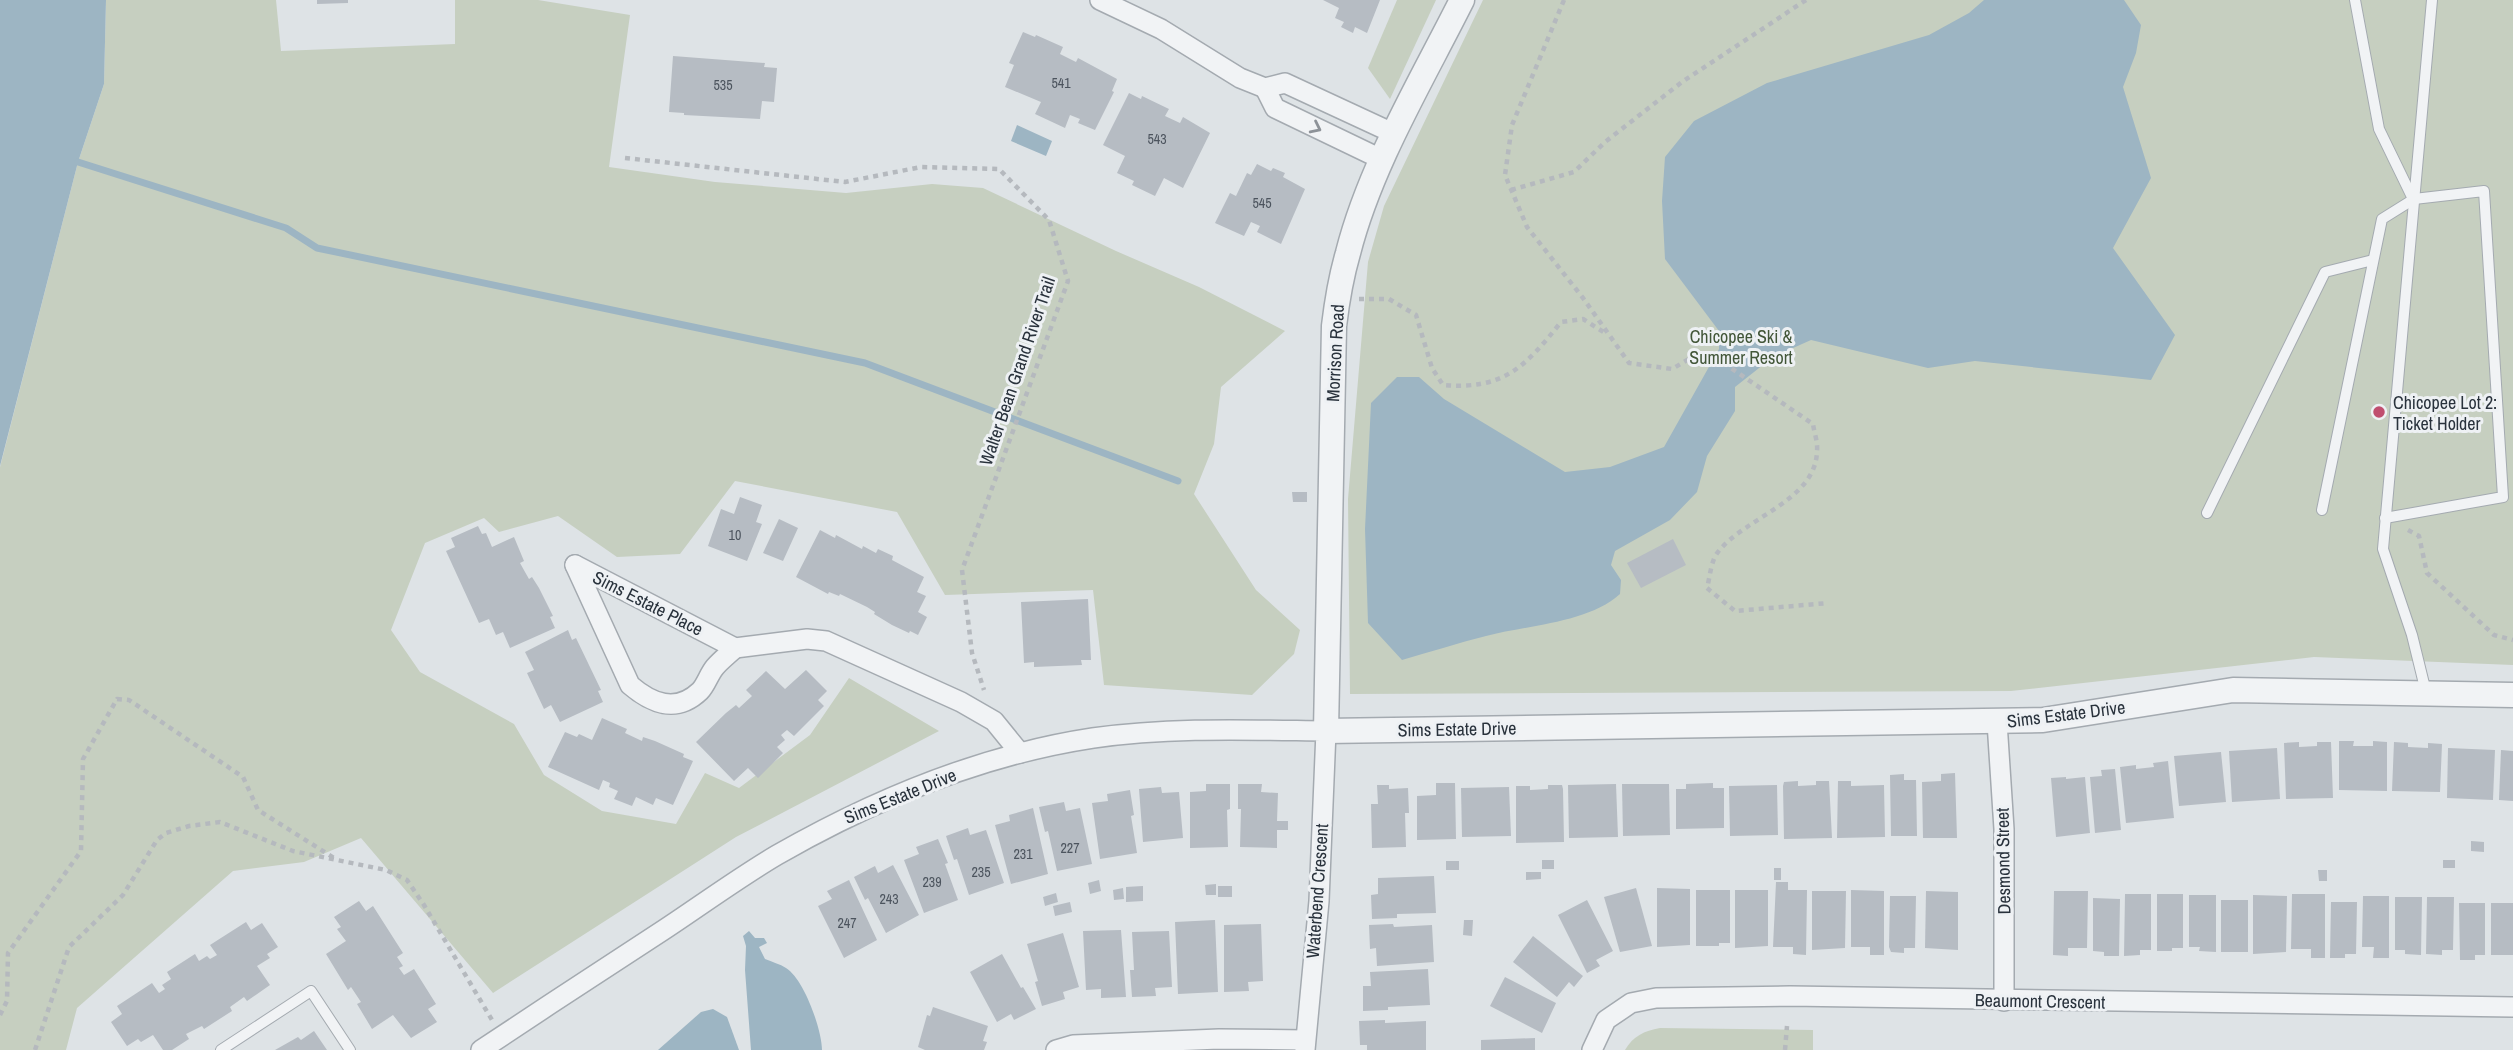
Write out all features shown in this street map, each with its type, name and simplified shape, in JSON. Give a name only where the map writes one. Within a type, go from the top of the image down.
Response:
[{"type":"street","points":[[1100,0],[1161,29],[1240,78],[1265,88],[1285,83],[1395,134]]},
{"type":"street","name":"Morrison Road","points":[[1326,731],[1334,326],[1348,251],[1362,208],[1395,134],[1462,0]]},
{"type":"street","points":[[1265,88],[1275,108],[1383,160]]},
{"type":"street","name":"Sims Estate Place","points":[[575,565],[735,648],[713,668],[700,690],[684,700],[666,705],[646,699],[630,685],[575,565]]},
{"type":"street","points":[[735,648],[807,639],[826,641],[961,702],[994,721],[1020,753]]},
{"type":"street","name":"Sims Estate Drive","points":[[481,1050],[775,857],[836,823],[909,790],[1020,753],[1091,739],[1191,729],[1326,731],[1997,722],[2043,720],[2232,690],[2513,695]]},
{"type":"street","name":"Desmond Street","points":[[1997,722],[2004,829],[2004,1000]]},
{"type":"street","name":"Waterbend Crescent","points":[[1305,1045],[1319,901],[1326,731]]},
{"type":"street","name":"Beaumont Crescent","points":[[1592,1050],[1606,1020],[1631,1003],[1656,998],[1790,996],[2513,1007]]},
{"type":"street","points":[[1056,1050],[1073,1045],[1219,1038],[1305,1045]]},
{"type":"lane","points":[[2355,0],[2379,129],[2414,200]]},
{"type":"lane","points":[[2426,692],[2412,635],[2383,550],[2431,0]]},
{"type":"lane","points":[[2322,510],[2382,219],[2414,200],[2484,191],[2503,498],[2385,518]]},
{"type":"lane","points":[[2207,513],[2325,272],[2373,260]]},
{"type":"lane","points":[[220,1050],[311,991],[350,1050]]},
{"type":"path","points":[[1564,0],[1513,125],[1504,175],[1527,227],[1629,363],[1672,369],[1689,359],[1726,364],[1813,424],[1818,452],[1810,479],[1782,504],[1742,528],[1716,554],[1707,588],[1735,611],[1828,603]]},
{"type":"path","points":[[1511,190],[1574,172],[1605,142],[1682,82],[1806,0]]},
{"type":"path","name":"Walter Bean Grand River Trail","points":[[625,158],[845,182],[921,167],[999,169],[1049,220],[1068,281],[962,570],[972,653],[994,721]]},
{"type":"path","points":[[1356,299],[1389,299],[1416,315],[1432,368],[1443,384],[1485,385],[1512,374],[1539,349],[1561,323],[1583,319],[1609,335]]},
{"type":"path","points":[[2385,518],[2419,536],[2427,573],[2494,635],[2513,640]]},
{"type":"path","points":[[0,1015],[7,1001],[8,953],[81,851],[83,759],[117,699],[129,700],[243,777],[258,810],[337,860]]},
{"type":"path","points":[[35,1050],[65,953],[123,895],[157,840],[166,833],[189,826],[224,822],[293,851],[386,870],[407,880],[425,905],[502,1036]]},
{"type":"path","points":[[1784,1050],[1787,1027]]},
{"type":"green space","points":[[106,0],[276,0],[281,51],[455,44],[455,0],[538,0],[630,15],[609,167],[715,182],[846,193],[932,184],[983,188],[1199,287],[1285,331],[1221,387],[1214,444],[1194,494],[1256,590],[1300,630],[1294,654],[1252,695],[1104,685],[1093,590],[945,595],[897,512],[735,481],[680,554],[617,557],[558,516],[499,532],[484,518],[425,543],[391,630],[420,672],[514,724],[544,775],[602,811],[676,824],[705,773],[739,788],[810,735],[849,678],[939,731],[736,837],[493,993],[361,838],[304,862],[233,871],[77,1008],[66,1050],[0,1050],[0,467],[78,162],[104,84]]},
{"type":"green space","points":[[1397,0],[1436,0],[1390,99],[1368,68]]},
{"type":"green space","name":"Chicopee Ski & Summer Resort","points":[[1483,0],[2513,0],[2513,665],[2314,657],[2011,691],[1350,694],[1348,499],[1368,262],[1384,206]]},
{"type":"green space","points":[[1660,1028],[1813,1030],[1813,1050],[1625,1050],[1639,1035]]},
{"type":"water","points":[[0,0],[106,0],[104,84],[78,162],[0,466]]},
{"type":"water","points":[[1984,0],[2124,0],[2141,25],[2136,53],[2123,87],[2151,178],[2113,248],[2175,335],[2151,380],[1975,361],[1928,368],[1811,340],[1773,357],[1735,387],[1735,411],[1707,456],[1697,492],[1670,520],[1615,551],[1611,565],[1621,580],[1620,594],[1607,604],[1575,617],[1486,636],[1402,660],[1368,623],[1365,529],[1371,403],[1397,377],[1419,377],[1444,399],[1565,472],[1610,467],[1664,447],[1719,349],[1719,331],[1665,259],[1662,201],[1665,157],[1694,121],[1767,83],[1929,35],[1969,13]]},
{"type":"water","points":[[1017,125],[1052,141],[1046,156],[1011,141]]},
{"type":"water","points":[[749,931],[755,938],[764,938],[767,943],[759,947],[765,959],[786,968],[799,983],[815,1018],[822,1050],[751,1050],[745,970],[746,946],[743,936]]},
{"type":"water","points":[[713,1009],[727,1017],[739,1050],[658,1050],[701,1012]]},
{"type":"building","points":[[317,0],[348,0],[348,3],[317,4]]},
{"type":"building","points":[[1323,0],[1380,0],[1367,33],[1355,27],[1353,33],[1341,27],[1344,22],[1335,18],[1339,8]]},
{"type":"building","points":[[1023,32],[1063,47],[1060,54],[1076,62],[1078,58],[1117,79],[1112,91],[1114,92],[1095,130],[1078,123],[1080,119],[1070,115],[1065,128],[1035,114],[1041,102],[1005,87],[1014,65],[1009,63]]},
{"type":"building","points":[[673,56],[765,63],[764,67],[777,68],[774,102],[762,101],[760,119],[669,112]]},
{"type":"building","points":[[1129,93],[1169,109],[1165,116],[1180,123],[1183,117],[1210,133],[1183,188],[1164,178],[1155,196],[1132,185],[1134,181],[1117,173],[1125,156],[1103,145]]},
{"type":"building","points":[[1257,164],[1271,171],[1273,168],[1285,173],[1283,177],[1305,189],[1281,244],[1257,232],[1260,226],[1251,222],[1244,236],[1215,223],[1230,193],[1236,196],[1247,173],[1251,175]]},
{"type":"building","points":[[1292,492],[1307,492],[1307,502],[1293,502]]},
{"type":"building","points":[[740,497],[762,505],[756,522],[762,524],[747,561],[708,546],[721,509],[734,514]]},
{"type":"building","points":[[779,519],[798,528],[783,561],[763,553]]},
{"type":"building","points":[[478,526],[482,534],[486,533],[492,547],[514,537],[524,561],[520,563],[529,579],[532,577],[539,588],[553,616],[550,617],[555,628],[510,648],[503,632],[496,635],[489,619],[479,623],[446,551],[455,547],[451,538]]},
{"type":"building","points":[[820,530],[862,549],[863,546],[876,553],[878,549],[893,556],[892,560],[924,577],[917,592],[926,596],[918,612],[927,617],[918,635],[892,625],[867,607],[840,594],[828,594],[796,577]]},
{"type":"building","points":[[1673,539],[1686,565],[1641,588],[1627,563]]},
{"type":"building","points":[[1088,599],[1091,660],[1081,660],[1082,665],[1034,667],[1034,662],[1024,663],[1021,602]]},
{"type":"building","points":[[568,630],[572,640],[576,638],[601,690],[598,691],[603,702],[560,722],[551,705],[544,709],[527,673],[534,670],[525,652]]},
{"type":"building","points":[[806,670],[827,691],[818,700],[824,706],[794,736],[787,730],[781,735],[785,740],[777,747],[783,753],[758,778],[748,768],[734,781],[696,742],[726,713],[736,705],[739,708],[752,696],[746,690],[766,671],[785,689]]},
{"type":"building","points":[[602,718],[627,729],[625,733],[642,741],[643,737],[655,741],[693,761],[673,805],[656,798],[653,805],[636,797],[632,806],[614,799],[618,791],[609,787],[610,783],[603,780],[599,790],[548,767],[565,732],[592,740]]},
{"type":"building","points":[[2339,741],[2354,741],[2353,746],[2373,746],[2373,741],[2387,742],[2387,791],[2339,790]]},
{"type":"building","points":[[2299,742],[2299,747],[2317,746],[2317,742],[2331,742],[2333,798],[2286,799],[2284,743]]},
{"type":"building","points":[[2394,742],[2408,743],[2408,747],[2428,748],[2428,743],[2442,744],[2440,792],[2392,791]]},
{"type":"building","points":[[2277,748],[2280,799],[2232,802],[2229,751]]},
{"type":"building","points":[[2448,748],[2495,750],[2493,800],[2447,798]]},
{"type":"building","points":[[2501,750],[2513,751],[2513,801],[2499,800]]},
{"type":"building","points":[[2221,752],[2226,802],[2179,806],[2174,756]]},
{"type":"building","points":[[2168,761],[2174,818],[2126,823],[2120,767],[2154,767],[2153,763]]},
{"type":"building","points":[[2115,769],[2121,830],[2095,833],[2090,777],[2102,776],[2101,770]]},
{"type":"building","points":[[1955,773],[1957,838],[1923,838],[1922,782],[1941,781],[1941,774]]},
{"type":"building","points":[[1904,774],[1904,780],[1916,780],[1917,836],[1891,836],[1890,775]]},
{"type":"building","points":[[2085,777],[2090,833],[2056,837],[2051,778]]},
{"type":"building","points":[[1798,781],[1798,786],[1829,781],[1832,838],[1784,839],[1783,786],[1784,782]]},
{"type":"building","points":[[1838,781],[1851,781],[1851,786],[1884,785],[1885,837],[1837,838]]},
{"type":"building","points":[[1436,783],[1455,783],[1456,839],[1417,840],[1417,796],[1436,795]]},
{"type":"building","points":[[1713,783],[1713,788],[1724,788],[1724,828],[1676,829],[1676,789],[1686,789],[1686,784]]},
{"type":"building","points":[[1206,784],[1230,784],[1230,809],[1227,810],[1228,847],[1190,848],[1190,792],[1206,791]]},
{"type":"building","points":[[1238,784],[1262,784],[1261,792],[1278,793],[1277,821],[1288,821],[1288,830],[1277,830],[1277,848],[1240,847],[1241,809],[1238,809]]},
{"type":"building","points":[[1616,784],[1618,837],[1569,838],[1568,785]]},
{"type":"building","points":[[1622,784],[1669,784],[1670,835],[1623,836]]},
{"type":"building","points":[[1377,785],[1389,785],[1389,789],[1408,788],[1409,813],[1405,813],[1406,847],[1372,848],[1371,804],[1378,804]]},
{"type":"building","points":[[1548,785],[1562,785],[1564,842],[1516,843],[1516,786],[1530,786],[1530,790],[1548,789]]},
{"type":"building","points":[[1777,785],[1778,835],[1730,836],[1729,786]]},
{"type":"building","points":[[1161,787],[1162,793],[1179,792],[1183,838],[1143,842],[1139,789]]},
{"type":"building","points":[[1509,787],[1511,836],[1462,837],[1461,788]]},
{"type":"building","points":[[1130,790],[1137,853],[1100,859],[1092,803],[1108,801],[1107,794]]},
{"type":"building","points":[[1064,802],[1066,811],[1080,808],[1092,864],[1057,871],[1048,831],[1045,832],[1039,807]]},
{"type":"building","points":[[1033,808],[1048,874],[1011,884],[995,825],[1010,821],[1009,815]]},
{"type":"building","points":[[968,828],[970,835],[986,830],[1004,883],[969,895],[946,836]]},
{"type":"building","points":[[938,839],[958,900],[924,913],[904,860],[919,854],[916,847]]},
{"type":"building","points":[[2471,841],[2484,842],[2484,852],[2471,851]]},
{"type":"building","points":[[1542,860],[1554,860],[1554,869],[1542,869]]},
{"type":"building","points":[[2443,860],[2455,860],[2455,868],[2443,868]]},
{"type":"building","points":[[1446,861],[1459,861],[1459,870],[1446,870]]},
{"type":"building","points":[[893,865],[919,915],[886,933],[854,877],[875,866],[878,873]]},
{"type":"building","points":[[1774,868],[1781,868],[1781,880],[1774,880]]},
{"type":"building","points":[[2318,870],[2327,870],[2327,881],[2319,881]]},
{"type":"building","points":[[1526,872],[1541,872],[1541,879],[1526,880]]},
{"type":"building","points":[[1434,876],[1436,913],[1397,914],[1397,918],[1372,919],[1371,895],[1378,894],[1378,878]]},
{"type":"building","points":[[849,880],[877,940],[844,958],[818,906],[832,899],[827,891]]},
{"type":"building","points":[[1099,880],[1101,891],[1090,894],[1088,883]]},
{"type":"building","points":[[1776,882],[1788,882],[1788,890],[1807,890],[1806,955],[1793,954],[1793,947],[1773,947]]},
{"type":"building","points":[[1216,884],[1216,895],[1206,895],[1205,885]]},
{"type":"building","points":[[1143,886],[1143,901],[1126,902],[1126,887]]},
{"type":"building","points":[[1218,886],[1232,886],[1232,897],[1218,897]]},
{"type":"building","points":[[1123,888],[1124,899],[1114,900],[1113,890]]},
{"type":"building","points":[[1636,888],[1652,946],[1620,952],[1604,897]]},
{"type":"building","points":[[1657,888],[1690,889],[1690,945],[1657,947]]},
{"type":"building","points":[[1696,890],[1730,890],[1730,943],[1696,946]]},
{"type":"building","points":[[1735,890],[1768,890],[1768,946],[1735,948]]},
{"type":"building","points":[[1851,890],[1884,891],[1884,955],[1870,955],[1870,947],[1851,947]]},
{"type":"building","points":[[1812,891],[1846,891],[1845,948],[1812,950]]},
{"type":"building","points":[[1926,891],[1958,892],[1958,950],[1925,948]]},
{"type":"building","points":[[2054,891],[2088,891],[2087,948],[2068,948],[2068,956],[2053,955]]},
{"type":"building","points":[[1056,893],[1058,902],[1045,906],[1043,897]]},
{"type":"building","points":[[2125,894],[2151,894],[2151,950],[2140,950],[2140,955],[2124,956]]},
{"type":"building","points":[[2157,894],[2183,894],[2183,948],[2157,951]]},
{"type":"building","points":[[2292,894],[2325,894],[2325,958],[2311,958],[2311,949],[2291,949]]},
{"type":"building","points":[[2189,895],[2216,895],[2216,952],[2199,951],[2200,947],[2189,947]]},
{"type":"building","points":[[2253,895],[2287,896],[2286,952],[2253,954]]},
{"type":"building","points":[[1890,896],[1916,896],[1915,948],[1904,948],[1904,953],[1891,952],[1889,947]]},
{"type":"building","points":[[2363,896],[2389,896],[2389,958],[2373,958],[2374,947],[2362,947]]},
{"type":"building","points":[[2395,897],[2422,897],[2421,955],[2395,950]]},
{"type":"building","points":[[2427,897],[2454,897],[2453,950],[2442,950],[2442,955],[2426,954]]},
{"type":"building","points":[[2093,898],[2120,899],[2119,956],[2104,956],[2104,952],[2093,951]]},
{"type":"building","points":[[1587,900],[1613,951],[1596,960],[1600,966],[1587,973],[1558,915]]},
{"type":"building","points":[[2221,900],[2248,900],[2248,952],[2221,952]]},
{"type":"building","points":[[359,901],[366,911],[373,906],[403,953],[397,957],[403,966],[399,968],[404,975],[414,969],[436,1004],[428,1009],[437,1022],[411,1038],[393,1015],[372,1029],[357,1004],[361,1002],[351,987],[348,990],[326,954],[346,941],[337,929],[341,927],[334,917]]},
{"type":"building","points":[[1070,902],[1072,912],[1055,916],[1053,906]]},
{"type":"building","points":[[2331,902],[2357,902],[2356,954],[2345,954],[2345,958],[2330,958]]},
{"type":"building","points":[[2459,903],[2485,903],[2485,955],[2475,955],[2475,960],[2460,960]]},
{"type":"building","points":[[2491,903],[2513,903],[2513,955],[2491,955]]},
{"type":"building","points":[[1215,920],[1218,992],[1178,994],[1175,922]]},
{"type":"building","points":[[1464,920],[1473,920],[1472,936],[1463,935]]},
{"type":"building","points":[[246,922],[251,930],[262,923],[278,947],[267,954],[270,958],[257,966],[270,985],[247,1001],[244,997],[230,1007],[232,1011],[204,1029],[202,1026],[186,1034],[189,1039],[172,1050],[163,1050],[153,1035],[141,1042],[138,1039],[127,1046],[111,1022],[122,1014],[117,1006],[152,983],[159,993],[165,989],[162,985],[171,979],[167,972],[195,954],[199,961],[207,956],[210,959],[217,955],[210,945]]},
{"type":"building","points":[[1261,924],[1263,981],[1248,982],[1249,991],[1224,992],[1224,925]]},
{"type":"building","points":[[1393,924],[1394,927],[1432,925],[1434,962],[1377,966],[1376,948],[1370,949],[1369,925]]},
{"type":"building","points":[[1121,930],[1126,997],[1101,998],[1101,989],[1086,990],[1083,931]]},
{"type":"building","points":[[1169,931],[1172,987],[1155,988],[1156,996],[1132,997],[1132,932]]},
{"type":"building","points":[[1063,933],[1079,987],[1063,992],[1065,999],[1042,1006],[1027,944]]},
{"type":"building","points":[[1533,936],[1583,976],[1574,987],[1569,982],[1557,997],[1513,962]]},
{"type":"building","points":[[1002,954],[1036,1009],[1014,1020],[1011,1014],[997,1022],[970,972]]},
{"type":"building","points":[[1428,969],[1430,1005],[1363,1011],[1363,986],[1371,986],[1370,972]]},
{"type":"building","points":[[1505,977],[1556,1003],[1542,1033],[1490,1006]]},
{"type":"building","points":[[933,1007],[988,1026],[983,1041],[987,1042],[984,1050],[925,1050],[918,1047],[927,1015],[930,1016]]},
{"type":"building","points":[[1385,1020],[1385,1023],[1426,1021],[1426,1050],[1367,1050],[1367,1045],[1360,1045],[1359,1021]]},
{"type":"building","points":[[314,1031],[327,1050],[275,1050],[298,1037],[301,1040]]},
{"type":"building","points":[[1535,1038],[1535,1050],[1481,1050],[1481,1040]]},
{"type":"waterway","points":[[78,162],[286,228],[317,248],[865,363],[1178,481]]},
{"type":"place","name":"Chicopee Lot 2: Ticket Holder","points":[[2379,412]]}]
